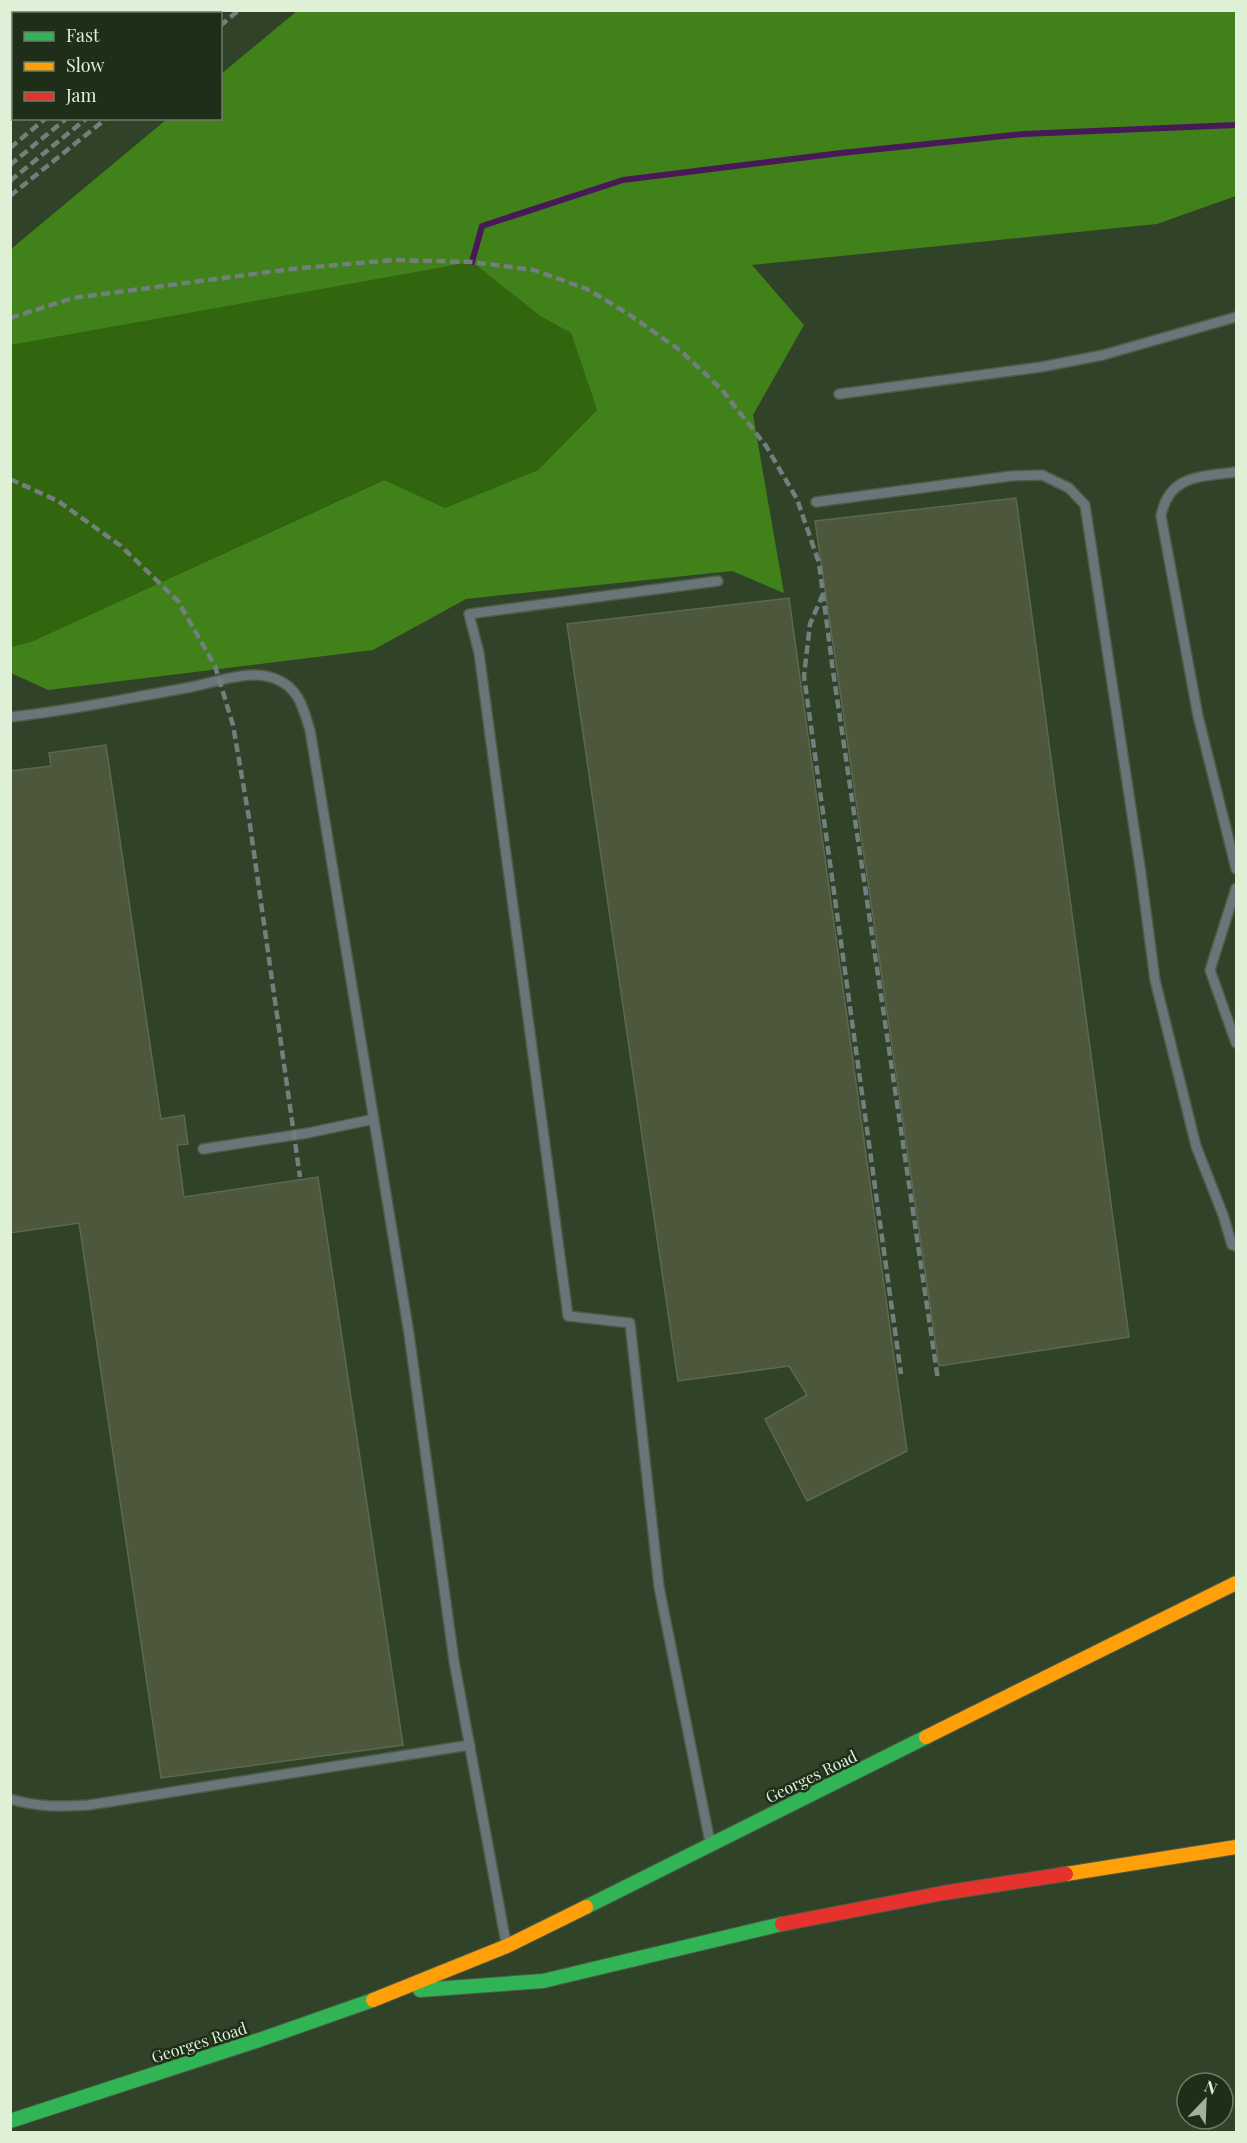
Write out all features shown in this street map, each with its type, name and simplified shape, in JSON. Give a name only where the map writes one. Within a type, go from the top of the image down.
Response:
[{"type":"street","name":"Georges Road","points":[[10,2121],[259,2040],[397,1992],[507,1946],[1236,1583]]},
{"type":"street","name":"Georges Road","points":[[397,1992],[543,1981],[758,1929],[943,1893],[1236,1847]]},
{"type":"lane","points":[[839,394],[1051,365],[1103,355],[1236,317]]},
{"type":"lane","points":[[1236,472],[1186,480],[1174,488],[1163,503],[1161,516],[1198,716],[1236,869]]},
{"type":"lane","points":[[816,502],[1011,476],[1042,475],[1069,488],[1085,505],[1142,874],[1155,980],[1196,1146],[1232,1245],[1236,1246]]},
{"type":"lane","points":[[711,1844],[659,1587],[630,1323],[568,1316],[479,653],[469,614],[718,581]]},
{"type":"lane","points":[[10,717],[177,690],[245,676],[264,676],[277,680],[293,689],[302,703],[309,730],[409,1334],[454,1661],[507,1946]]},
{"type":"lane","points":[[1236,888],[1210,970],[1236,1043]]},
{"type":"lane","points":[[203,1149],[308,1133],[374,1119]]},
{"type":"lane","points":[[10,1799],[32,1805],[60,1807],[89,1805],[470,1745]]},
{"type":"green space","points":[[297,11],[1236,11],[1236,196],[1157,224],[752,265],[804,325],[753,415],[784,593],[732,571],[466,599],[373,650],[48,690],[11,673],[11,647],[33,641],[384,480],[445,508],[538,470],[597,410],[571,333],[540,316],[472,262],[11,345],[11,249],[166,120],[222,120],[222,73]]},
{"type":"green space","points":[[472,262],[540,316],[571,333],[597,410],[538,470],[445,508],[383,480],[33,641],[11,647],[11,345]]},
{"type":"building","points":[[1016,498],[1129,1337],[939,1366],[815,521]]},
{"type":"building","points":[[789,598],[907,1451],[807,1501],[765,1419],[807,1395],[789,1366],[678,1381],[567,624]]},
{"type":"building","points":[[106,745],[161,1119],[184,1115],[188,1144],[177,1145],[184,1197],[318,1177],[403,1745],[161,1778],[79,1223],[10,1233],[10,771],[51,766],[49,753]]},
{"type":"waterway","points":[[472,262],[482,226],[623,180],[841,153],[1023,134],[1236,125]]},
{"type":"railway","points":[[222,24],[239,10]]},
{"type":"railway","points":[[10,148],[44,120]]},
{"type":"railway","points":[[10,165],[65,120]]},
{"type":"railway","points":[[10,181],[85,120]]},
{"type":"railway","points":[[10,196],[105,120]]},
{"type":"railway","points":[[10,318],[73,298],[291,269],[394,260],[472,262],[534,270],[587,289],[627,313],[681,351],[722,390],[766,446],[797,499],[819,563],[938,1380]]},
{"type":"railway","points":[[10,479],[58,501],[121,546],[178,601],[215,666],[233,725],[249,818],[300,1177]]},
{"type":"railway","points":[[823,594],[810,624],[804,676],[901,1374]]},
{"type":"traffic: fast","points":[[586,1907],[926,1737]]},
{"type":"traffic: fast","points":[[420,1990],[543,1981],[782,1924]]},
{"type":"traffic: fast","points":[[10,2121],[259,2040],[373,2000]]},
{"type":"traffic: slow","points":[[926,1737],[1236,1583]]},
{"type":"traffic: slow","points":[[1066,1874],[1236,1847]]},
{"type":"traffic: slow","points":[[373,2000],[507,1946],[586,1907]]},
{"type":"traffic: jam","points":[[782,1924],[943,1893],[1066,1874]]}]
